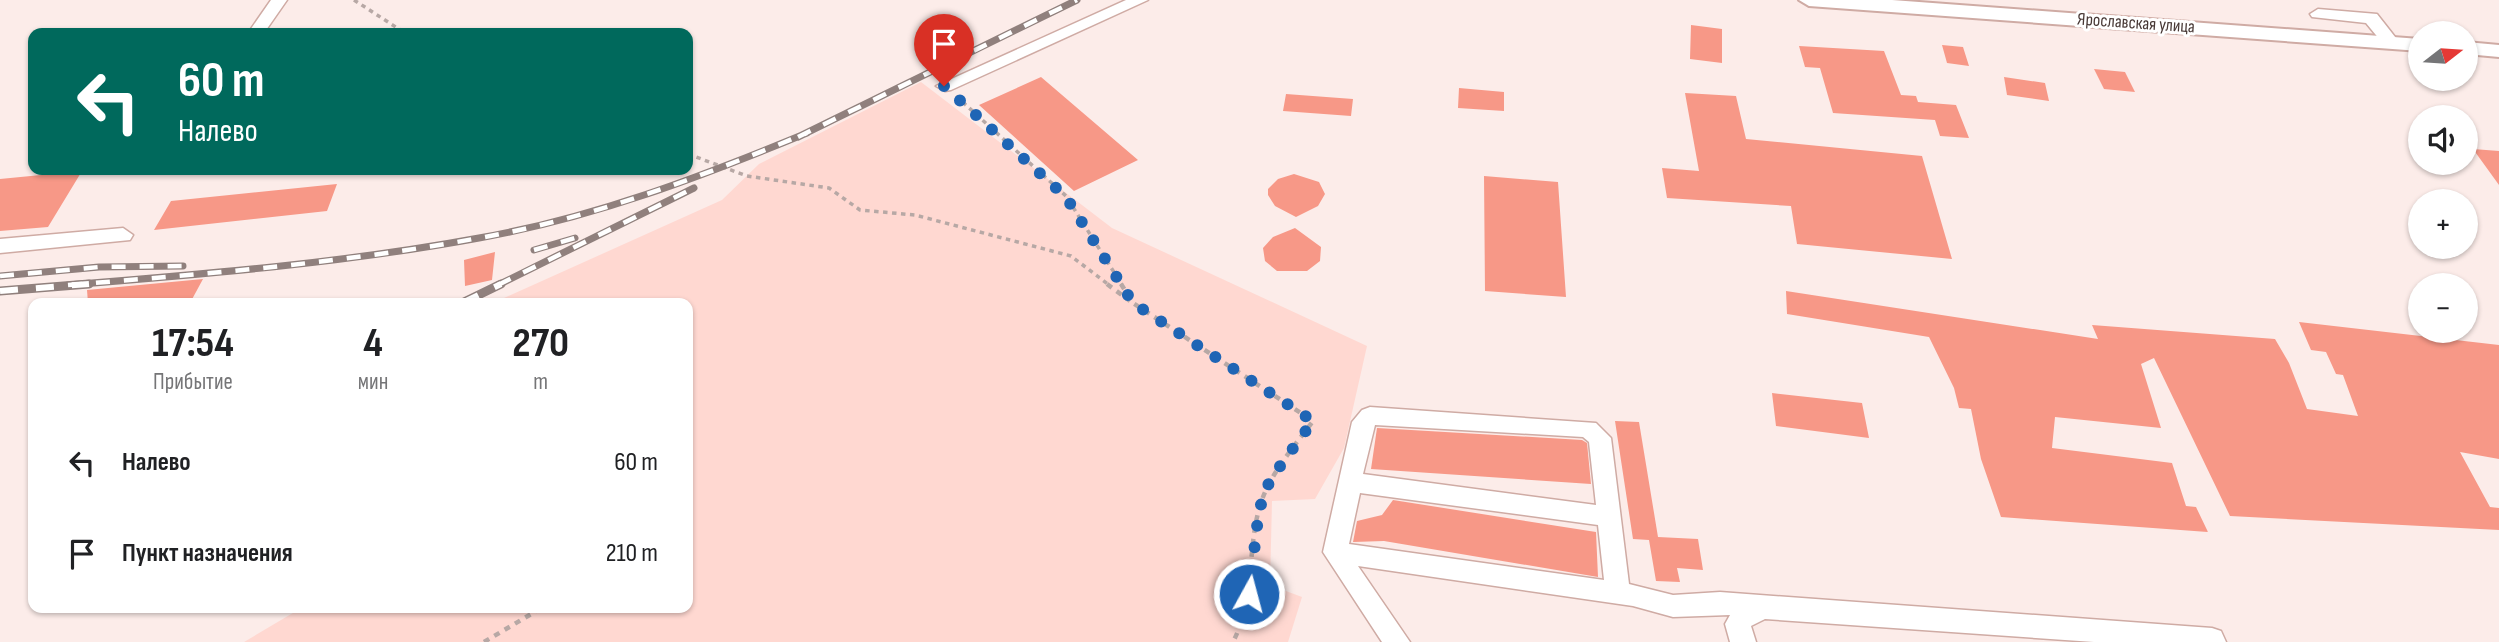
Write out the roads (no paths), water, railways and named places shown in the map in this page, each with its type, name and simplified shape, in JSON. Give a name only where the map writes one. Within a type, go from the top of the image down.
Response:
[{"type":"main road","name":"Ярославская улица","points":[[1809,0],[2391,43],[2408,39]]},
{"type":"main road","points":[[2478,44],[2499,51]]},
{"type":"lane","points":[[259,28],[279,0]]},
{"type":"lane","points":[[944,86],[1140,0]]},
{"type":"lane","points":[[2318,14],[2371,19],[2391,43]]},
{"type":"lane","points":[[0,246],[123,235]]},
{"type":"lane","points":[[1396,642],[1335,552],[1363,422],[1370,416],[1588,429],[1600,438],[1618,593]]},
{"type":"lane","points":[[1350,482],[1609,517]]},
{"type":"lane","points":[[1335,552],[1618,593],[1673,606],[1720,603],[2213,640]]},
{"type":"lane","points":[[1743,642],[1738,624],[1744,615],[1765,608]]},
{"type":"railway","points":[[802,135],[1077,0]]},
{"type":"railway","points":[[802,135],[807,133]]},
{"type":"railway","points":[[68,285],[326,261],[428,247],[521,230],[605,208],[802,135]]},
{"type":"railway","points":[[798,137],[802,135]]},
{"type":"railway","points":[[498,285],[694,188]]},
{"type":"railway","points":[[534,250],[575,238]]},
{"type":"railway","points":[[0,276],[99,267],[183,266]]},
{"type":"railway","points":[[0,291],[89,284]]},
{"type":"railway","points":[[472,298],[501,284]]}]
